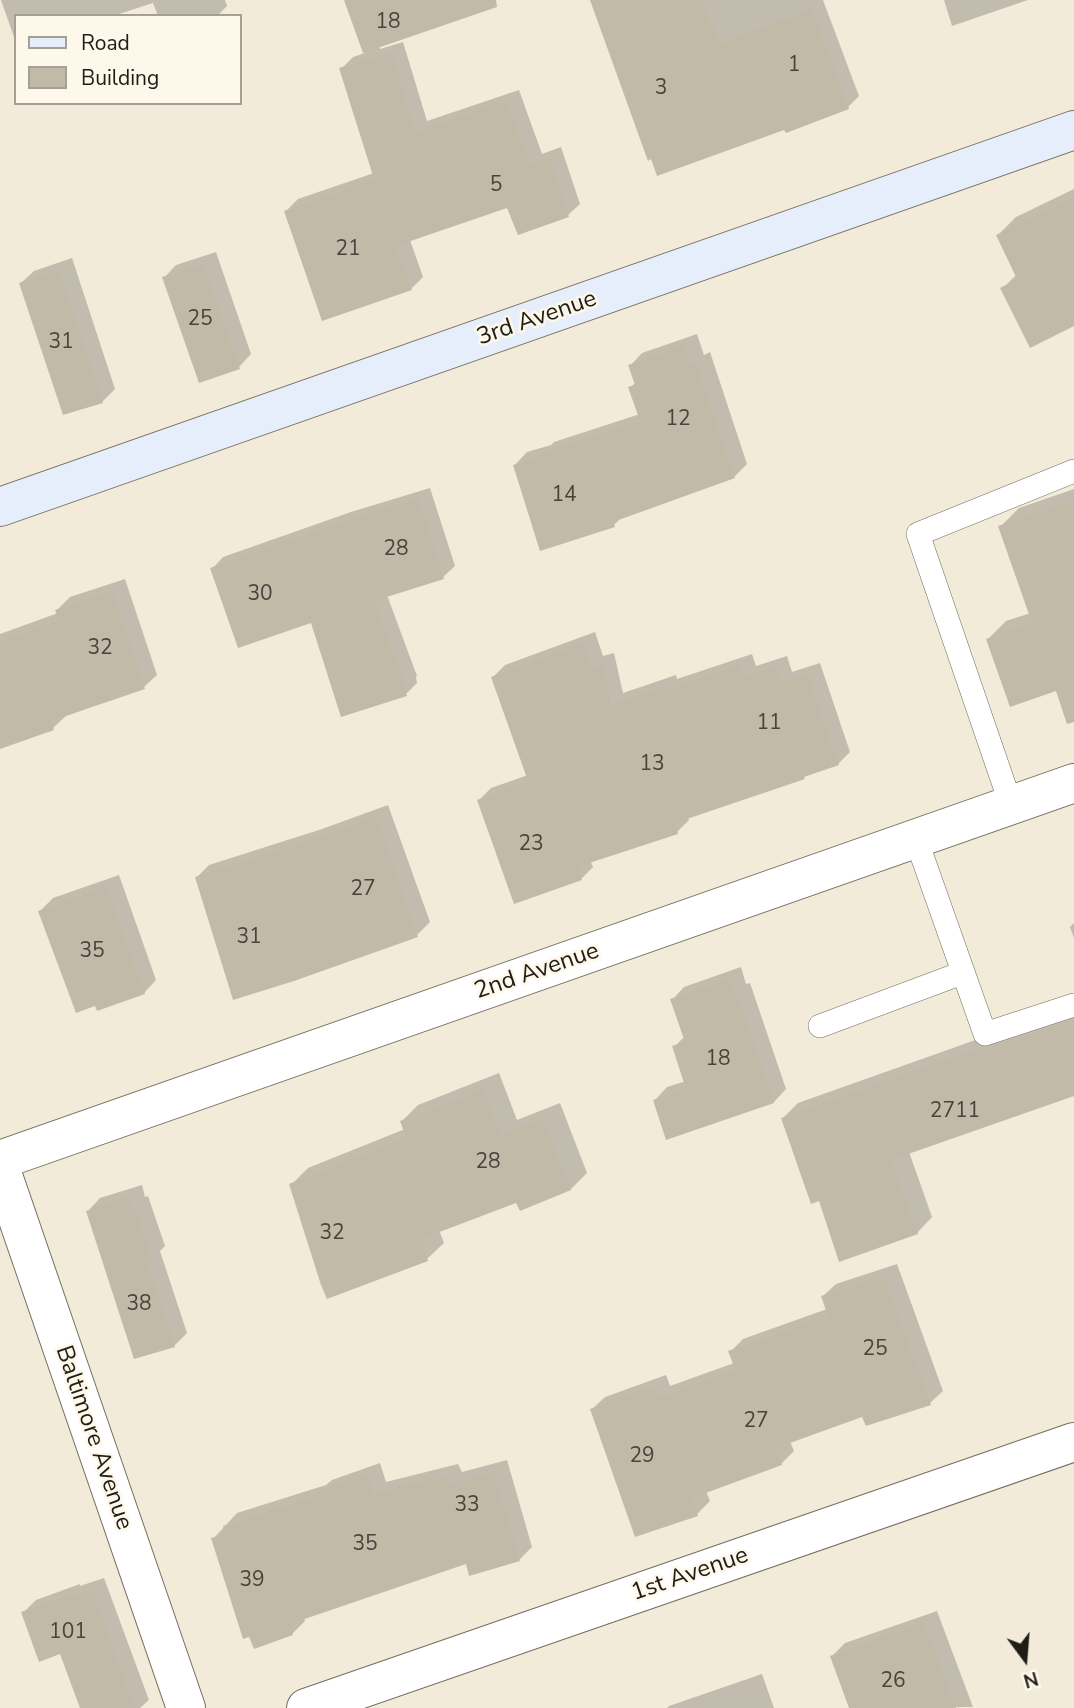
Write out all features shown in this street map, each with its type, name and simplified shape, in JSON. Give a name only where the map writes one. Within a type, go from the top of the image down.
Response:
[{"type":"street","name":"3rd Avenue","points":[[0,507],[1074,130]]},
{"type":"street","name":"2nd Avenue","points":[[0,1160],[1074,783]]},
{"type":"street","name":"Baltimore Avenue","points":[[0,1167],[186,1708]]},
{"type":"street","name":"1st Avenue","points":[[306,1708],[1074,1442]]},
{"type":"lane","points":[[1011,805],[918,534],[1074,471]]},
{"type":"lane","points":[[916,839],[985,1034],[1074,1005]]},
{"type":"lane","points":[[820,1026],[962,974]]},
{"type":"building","points":[[344,0],[496,0],[497,7],[363,53]]},
{"type":"building","points":[[590,0],[702,0],[720,43],[812,9],[849,109],[657,176],[651,159],[648,161]]},
{"type":"building","points":[[392,52],[415,132],[507,100],[530,164],[549,158],[569,217],[518,235],[507,208],[396,246],[412,290],[322,321],[284,211],[374,179],[339,68]]},
{"type":"building","points":[[1074,197],[1074,326],[1030,348],[1000,288],[1017,279],[996,235]]},
{"type":"building","points":[[203,264],[240,369],[199,383],[162,277]]},
{"type":"building","points":[[59,270],[103,403],[63,415],[19,283]]},
{"type":"building","points":[[684,345],[691,366],[697,364],[735,478],[613,522],[615,527],[540,551],[513,465],[640,421],[628,387],[635,385],[628,365]]},
{"type":"building","points":[[419,498],[444,579],[374,601],[407,689],[407,696],[341,717],[311,623],[238,648],[210,568]]},
{"type":"building","points":[[1074,500],[1074,722],[1067,724],[1056,691],[1010,707],[986,639],[1032,623],[998,526]]},
{"type":"building","points":[[112,591],[145,689],[51,721],[54,730],[0,749],[0,641],[59,620],[55,610]]},
{"type":"building","points":[[583,643],[591,667],[603,664],[611,704],[664,686],[665,690],[740,665],[744,676],[775,667],[780,683],[808,674],[839,765],[675,823],[678,834],[577,867],[582,880],[514,904],[477,800],[528,781],[491,677]]},
{"type":"building","points":[[376,816],[418,937],[233,1000],[195,877]]},
{"type":"building","points":[[106,886],[145,994],[97,1011],[95,1006],[76,1013],[38,911]]},
{"type":"building","points":[[728,979],[734,996],[738,995],[774,1103],[666,1140],[653,1100],[686,1089],[672,1046],[685,1042],[670,999]]},
{"type":"building","points":[[1074,1020],[1074,1096],[891,1160],[918,1234],[839,1262],[819,1201],[811,1204],[781,1118],[981,1047],[989,1047]]},
{"type":"building","points":[[483,1089],[500,1135],[543,1118],[571,1190],[520,1211],[516,1203],[421,1239],[428,1261],[327,1299],[289,1184],[406,1137],[400,1121]]},
{"type":"building","points":[[129,1196],[132,1209],[136,1208],[153,1261],[147,1262],[175,1347],[134,1359],[86,1211]]},
{"type":"building","points":[[884,1276],[931,1405],[866,1426],[862,1417],[776,1448],[782,1465],[692,1498],[698,1516],[635,1537],[590,1409],[653,1387],[657,1398],[735,1369],[728,1351],[828,1316],[821,1296]]},
{"type":"building","points":[[494,1471],[520,1561],[469,1576],[466,1564],[290,1624],[293,1635],[254,1649],[249,1637],[243,1639],[211,1538],[226,1534],[223,1526],[318,1495],[317,1492],[367,1475],[373,1493],[446,1476],[449,1484]]},
{"type":"building","points":[[92,1589],[135,1708],[80,1708],[60,1654],[39,1662],[21,1612]]},
{"type":"building","points":[[924,1622],[956,1708],[849,1708],[830,1656]]}]
